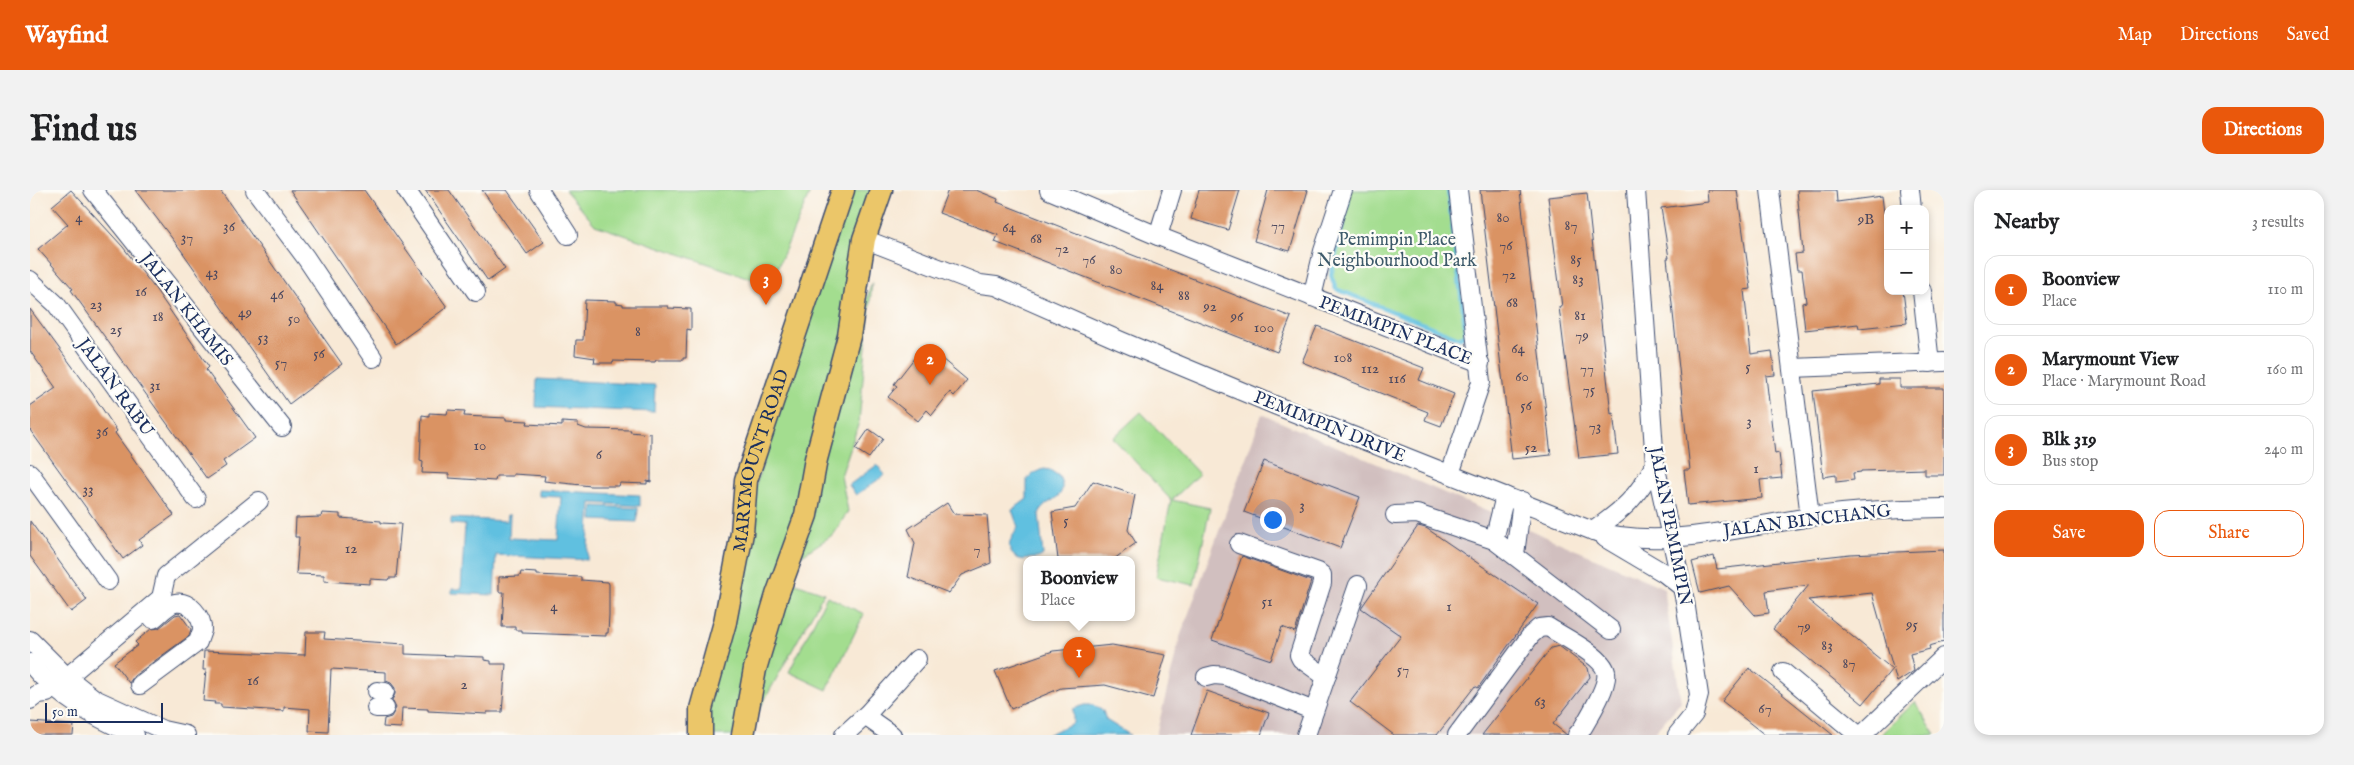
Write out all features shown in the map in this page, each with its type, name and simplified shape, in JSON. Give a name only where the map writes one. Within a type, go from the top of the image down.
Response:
[{"type":"main road","name":"MARYMOUNT ROAD","points":[[701,735],[701,709],[727,613],[742,533],[746,480],[843,190]]},
{"type":"main road","points":[[743,735],[755,669],[777,595],[806,515],[816,459],[849,336],[866,234],[881,190]]},
{"type":"street","name":"JALAN KHAMIS","points":[[93,190],[282,427]]},
{"type":"street","points":[[256,190],[306,258],[374,358]]},
{"type":"street","points":[[406,190],[476,292]]},
{"type":"street","points":[[539,190],[568,234]]},
{"type":"street","name":"PEMIMPIN PLACE","points":[[1049,190],[1158,236],[1480,363]]},
{"type":"street","points":[[1158,236],[1172,190]]},
{"type":"street","name":"PEMIMPIN PLACE","points":[[1312,297],[1323,251],[1343,190]]},
{"type":"street","points":[[1450,474],[1482,382],[1458,190]]},
{"type":"street","name":"JALAN PEMIMPIN","points":[[1636,190],[1655,464],[1682,587],[1699,695],[1694,714],[1677,735]]},
{"type":"street","points":[[1770,190],[1810,517]]},
{"type":"street","points":[[1910,190],[1912,205]]},
{"type":"street","name":"PEMIMPIN DRIVE","points":[[866,234],[986,282],[1129,345],[1593,531],[1614,537],[1671,538]]},
{"type":"street","name":"JALAN RABU","points":[[30,280],[56,304],[196,499]]},
{"type":"street","points":[[1792,368],[1937,362],[1923,295]]},
{"type":"street","points":[[1655,464],[1643,486],[1628,505],[1593,531],[1664,573],[1682,587]]},
{"type":"street","points":[[30,473],[108,581]]},
{"type":"street","points":[[1494,540],[1505,496]]},
{"type":"street","points":[[50,682],[94,653],[161,598],[166,576],[259,501]]},
{"type":"street","points":[[1515,554],[1522,502]]},
{"type":"street","name":"JALAN BINCHANG","points":[[1671,538],[1868,510],[1944,508]]},
{"type":"street","points":[[1395,515],[1417,514],[1494,540],[1515,554],[1612,630]]},
{"type":"street","points":[[1239,544],[1322,575],[1322,583],[1299,654],[1300,659],[1326,677]]},
{"type":"street","points":[[1306,735],[1358,585]]},
{"type":"street","points":[[94,653],[113,652],[172,604],[178,602],[190,605],[200,622],[202,630],[198,642],[140,685]]},
{"type":"street","points":[[1457,735],[1531,635],[1539,628],[1548,627],[1600,660],[1606,672],[1606,682],[1583,733]]},
{"type":"street","points":[[30,640],[50,682],[94,699],[163,730],[186,735]]},
{"type":"street","points":[[1862,735],[1944,657]]},
{"type":"street","points":[[844,735],[865,716],[918,659]]},
{"type":"street","points":[[30,663],[86,711],[134,735]]},
{"type":"street","points":[[1782,672],[1858,735]]},
{"type":"street","points":[[1206,677],[1214,675],[1226,676],[1314,711]]},
{"type":"street","points":[[865,716],[892,735]]},
{"type":"shaded area","points":[[1262,414],[1664,588],[1681,702],[1652,735],[1156,735],[1180,637]]},
{"type":"green space","points":[[565,190],[811,190],[770,285],[595,225]]},
{"type":"green space","points":[[843,190],[881,190],[844,371],[872,282],[859,422],[841,476],[848,511],[834,534],[799,557],[793,582],[824,593],[745,735],[701,735],[742,533]]},
{"type":"green space","name":"Pemimpin Place Neighbourhood Park","points":[[1351,190],[1448,190],[1466,334],[1459,338],[1336,289],[1331,275]]},
{"type":"green space","points":[[1141,412],[1199,474],[1172,500],[1210,508],[1194,585],[1156,577],[1171,500],[1113,438]]},
{"type":"green space","points":[[827,596],[864,614],[827,690],[789,672]]},
{"type":"green space","points":[[1915,702],[1936,735],[1880,735]]},
{"type":"water","points":[[537,379],[655,385],[654,412],[536,407]]},
{"type":"water","points":[[877,465],[885,475],[856,495],[849,485]]},
{"type":"water","points":[[1044,469],[1050,470],[1059,476],[1062,490],[1060,495],[1046,504],[1039,514],[1043,555],[1023,556],[1023,560],[1010,551],[1011,540],[1018,527],[1012,510],[1027,499],[1027,479],[1034,473]]},
{"type":"water","points":[[539,490],[640,495],[640,506],[591,503],[587,560],[496,555],[494,595],[452,593],[452,589],[461,589],[465,525],[451,524],[451,518],[506,521],[507,515],[510,515],[509,538],[558,540],[561,497],[539,496]]},
{"type":"water","points":[[593,506],[638,508],[637,522],[592,520]]},
{"type":"water","points":[[1084,705],[1093,705],[1103,711],[1106,720],[1130,735],[1047,735],[1073,723],[1073,709]]},
{"type":"building","points":[[71,190],[123,247],[156,290],[209,367],[206,370],[255,438],[223,461],[226,466],[207,479],[71,290],[73,289],[38,249],[68,224],[52,206]]},
{"type":"building","points":[[135,190],[220,190],[342,364],[289,404],[181,250]]},
{"type":"building","points":[[290,190],[364,190],[447,307],[396,344]]},
{"type":"building","points":[[425,190],[449,190],[505,269],[488,281]]},
{"type":"building","points":[[482,190],[507,190],[544,242],[527,254]]},
{"type":"building","points":[[948,190],[976,190],[998,199],[997,202],[1291,317],[1277,352],[995,242],[998,235],[939,213]]},
{"type":"building","points":[[1199,190],[1240,190],[1228,230],[1191,219]]},
{"type":"building","points":[[1268,190],[1308,190],[1290,251],[1254,241]]},
{"type":"building","points":[[1480,190],[1520,190],[1551,455],[1512,459]]},
{"type":"building","points":[[1707,190],[1737,190],[1751,289],[1744,290],[1751,354],[1772,351],[1775,375],[1766,376],[1775,454],[1779,453],[1782,478],[1760,480],[1762,498],[1688,505],[1684,470],[1690,470],[1667,258],[1669,258],[1661,208],[1708,202]]},
{"type":"building","points":[[1797,190],[1836,190],[1837,202],[1882,196],[1884,213],[1884,295],[1904,295],[1907,323],[1859,328],[1858,324],[1805,330],[1802,303],[1806,302],[1802,270],[1797,270],[1795,254],[1803,253]]},
{"type":"building","points":[[1587,193],[1611,414],[1613,413],[1618,454],[1579,458],[1559,307],[1562,307],[1548,197]]},
{"type":"building","points":[[585,300],[616,301],[616,303],[623,304],[623,306],[668,306],[668,308],[691,309],[691,330],[687,329],[686,358],[683,358],[683,360],[656,360],[655,362],[613,361],[613,363],[594,363],[595,358],[575,355],[576,340],[583,340]]},
{"type":"building","points":[[30,309],[92,393],[117,431],[115,433],[174,515],[139,540],[142,545],[123,559],[30,430],[30,406],[56,388],[30,351]]},
{"type":"building","points":[[1317,326],[1424,368],[1419,380],[1454,394],[1441,426],[1425,420],[1428,412],[1302,362]]},
{"type":"building","points":[[929,348],[967,380],[954,396],[950,392],[932,415],[927,410],[918,421],[888,397],[897,386],[894,384],[919,352],[923,355]]},
{"type":"building","points":[[1879,379],[1900,379],[1900,388],[1944,388],[1944,475],[1925,475],[1925,469],[1861,471],[1853,473],[1854,480],[1836,482],[1836,475],[1823,477],[1813,391],[1879,384]]},
{"type":"building","points":[[448,410],[465,411],[464,416],[528,421],[527,424],[562,426],[562,422],[578,423],[578,426],[586,429],[631,430],[630,432],[651,434],[651,482],[647,481],[647,484],[620,483],[619,486],[591,486],[544,481],[545,476],[513,474],[513,476],[496,476],[495,481],[449,478],[449,474],[422,473],[423,462],[420,461],[422,415],[429,416],[429,413],[447,414]]},
{"type":"building","points":[[869,429],[883,439],[869,458],[855,449]]},
{"type":"building","points":[[1264,461],[1360,497],[1340,548],[1244,512]]},
{"type":"building","points":[[1093,481],[1135,495],[1128,530],[1136,543],[1118,556],[1058,556],[1052,512],[1075,508]]},
{"type":"building","points":[[947,503],[954,514],[987,515],[991,563],[962,575],[949,593],[908,577],[915,543],[908,529]]},
{"type":"building","points":[[322,513],[340,514],[340,518],[401,524],[396,578],[389,578],[388,580],[370,579],[370,584],[324,581],[324,575],[296,574],[299,537],[295,537],[296,518],[321,517]]},
{"type":"building","points":[[30,521],[87,600],[71,612],[30,556]]},
{"type":"building","points":[[1418,526],[1426,528],[1538,604],[1478,688],[1475,686],[1437,735],[1394,735],[1350,702],[1401,636],[1361,608]]},
{"type":"building","points":[[1944,550],[1944,642],[1929,646],[1930,649],[1910,654],[1914,671],[1897,682],[1872,593],[1808,600],[1892,669],[1863,704],[1773,629],[1809,585],[1766,591],[1769,613],[1755,615],[1729,586],[1700,593],[1692,562],[1714,556],[1717,569],[1850,554]]},
{"type":"building","points":[[1242,556],[1311,581],[1295,632],[1282,627],[1271,660],[1212,640]]},
{"type":"building","points":[[521,572],[537,573],[537,575],[581,577],[581,580],[608,582],[609,615],[608,633],[606,633],[606,636],[522,633],[522,630],[515,630],[515,627],[502,627],[504,592],[499,592],[499,577],[520,576]]},
{"type":"building","points":[[180,614],[191,629],[189,636],[134,676],[129,683],[114,663],[138,645],[135,642],[151,629],[159,628],[175,615]]},
{"type":"building","points":[[306,632],[325,632],[324,639],[405,644],[405,654],[484,657],[484,660],[491,661],[491,664],[506,664],[502,712],[487,712],[487,714],[402,708],[401,728],[383,727],[384,719],[391,717],[396,708],[392,700],[395,688],[386,681],[386,672],[331,669],[328,732],[309,731],[310,709],[284,707],[284,711],[221,707],[221,704],[214,704],[215,702],[203,701],[206,670],[203,670],[204,651],[305,655]]},
{"type":"building","points":[[1112,645],[1166,655],[1153,698],[1105,685],[1061,688],[1011,709],[995,671],[1053,651]]},
{"type":"building","points":[[1559,646],[1588,668],[1590,677],[1553,724],[1567,735],[1482,735],[1551,648]]},
{"type":"building","points":[[1749,668],[1833,735],[1765,735],[1722,701]]},
{"type":"building","points":[[1207,691],[1269,713],[1261,735],[1191,735]]},
{"type":"building","points":[[30,722],[74,725],[73,735],[30,735]]},
{"type":"waterway","points":[[1348,201],[1331,275],[1336,289],[1459,338],[1466,334],[1448,190]]},
{"type":"place","name":"Blk 319","points":[[766,305]]},
{"type":"place","name":"Marymount View","points":[[930,385]]},
{"type":"place","name":"Boonview","points":[[1079,678]]}]
